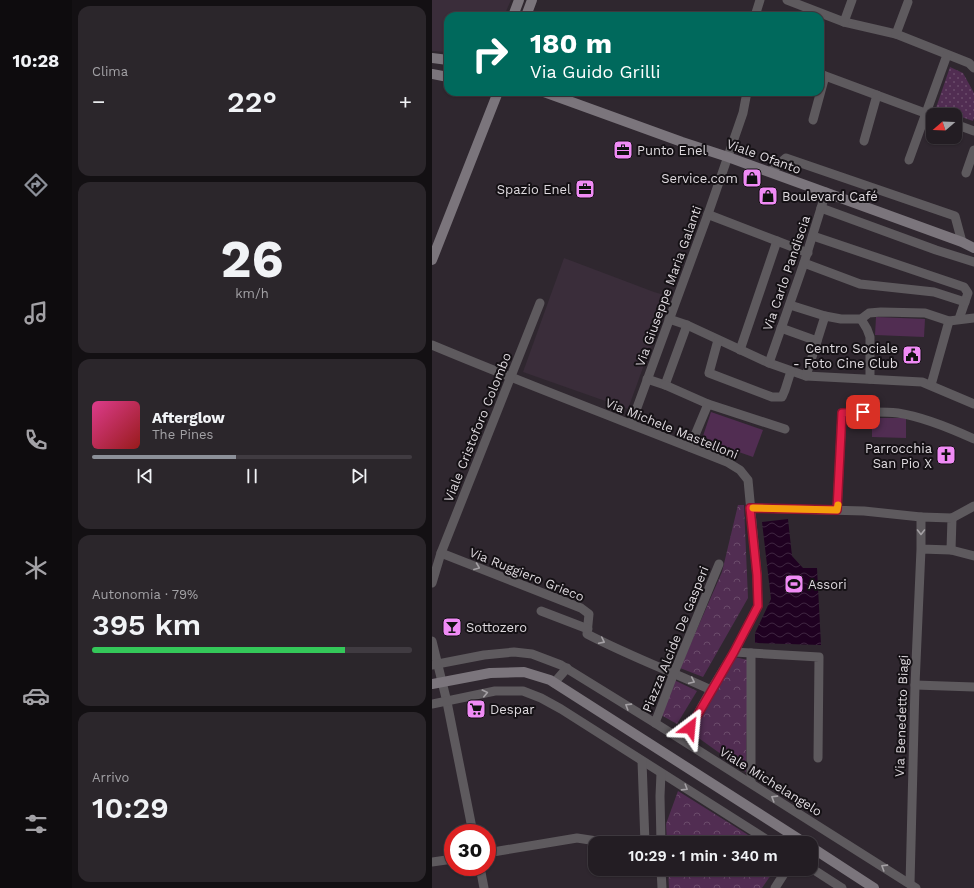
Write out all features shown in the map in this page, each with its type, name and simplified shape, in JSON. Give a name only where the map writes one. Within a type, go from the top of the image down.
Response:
[{"type":"street","points":[[514,12],[519,0]]},
{"type":"street","points":[[528,12],[532,0]]},
{"type":"street","points":[[756,12],[760,0]]},
{"type":"street","points":[[787,0],[818,12]]},
{"type":"street","points":[[844,22],[852,0]]},
{"type":"street","points":[[896,34],[908,2]]},
{"type":"street","points":[[824,14],[844,22],[896,34],[969,63],[974,68]]},
{"type":"street","points":[[932,108],[947,55]]},
{"type":"street","points":[[432,58],[444,60]]},
{"type":"street","points":[[432,74],[444,76]]},
{"type":"street","points":[[824,75],[926,113]]},
{"type":"street","points":[[864,141],[877,95]]},
{"type":"street","points":[[432,260],[496,96]]},
{"type":"street","name":"Viale Ofanto","points":[[555,96],[826,192],[962,242],[974,248]]},
{"type":"street","name":"Via Giuseppe Maria Galanti","points":[[631,424],[744,113],[746,96]]},
{"type":"street","points":[[813,120],[818,96]]},
{"type":"street","points":[[909,160],[926,123]]},
{"type":"street","points":[[962,127],[974,131]]},
{"type":"street","points":[[966,173],[974,150]]},
{"type":"street","points":[[770,172],[786,158],[956,216],[962,242]]},
{"type":"street","name":"Via Carlo Pandiscia","points":[[769,363],[808,252],[826,192]]},
{"type":"street","points":[[821,208],[974,262]]},
{"type":"street","points":[[708,214],[777,242],[808,252]]},
{"type":"street","points":[[813,236],[964,287],[968,293],[959,319]]},
{"type":"street","points":[[740,350],[777,242]]},
{"type":"street","points":[[804,263],[860,284],[934,292],[965,302]]},
{"type":"street","name":"Viale Cristoforo Colombo","points":[[432,583],[441,552],[540,303]]},
{"type":"street","points":[[790,305],[825,316],[841,319],[861,319],[869,313],[887,312],[925,313],[949,321],[974,318]]},
{"type":"street","points":[[806,376],[825,316]]},
{"type":"street","points":[[669,319],[687,325],[769,363],[806,376],[922,382],[974,404]]},
{"type":"street","points":[[861,319],[870,337],[870,380]]},
{"type":"street","points":[[931,385],[949,321]]},
{"type":"street","points":[[665,385],[687,325]]},
{"type":"street","points":[[781,328],[817,341]]},
{"type":"street","points":[[718,340],[709,373],[772,397],[782,397],[791,371]]},
{"type":"street","name":"Via Michele Mastelloni","points":[[432,346],[727,462],[740,470],[748,480],[757,575],[758,606],[734,652],[683,740]]},
{"type":"street","points":[[647,379],[665,385],[708,404],[785,429]]},
{"type":"street","points":[[690,447],[708,404]]},
{"type":"street","points":[[837,510],[842,413],[898,413],[952,428],[974,439]]},
{"type":"street","points":[[750,508],[864,511],[921,517],[952,518],[974,506]]},
{"type":"street","name":"Via Benedetto Biagi","points":[[913,886],[915,685],[921,517]]},
{"type":"street","points":[[951,550],[952,518]]},
{"type":"street","points":[[921,549],[951,550],[974,556]]},
{"type":"street","name":"Via Ruggiero Grieco","points":[[441,552],[581,608],[589,614],[588,629]]},
{"type":"street","name":"Piazza Alcide De Gasperi","points":[[656,723],[674,673],[719,564]]},
{"type":"street","points":[[541,611],[588,629],[588,634],[605,643],[711,690]]},
{"type":"street","points":[[432,640],[437,683],[447,702],[471,824]]},
{"type":"street","name":"Viale Michelangelo","points":[[435,665],[484,655],[514,652],[532,654],[561,665],[656,723],[913,886]]},
{"type":"street","points":[[734,652],[820,657],[818,758]]},
{"type":"street","points":[[751,653],[751,783]]},
{"type":"street","points":[[554,683],[567,668]]},
{"type":"street","points":[[437,683],[490,673],[524,672],[550,680],[794,836]]},
{"type":"street","points":[[915,685],[974,687]]},
{"type":"street","points":[[432,704],[495,691],[523,691],[541,698],[561,709],[761,836]]},
{"type":"street","points":[[642,761],[646,836]]},
{"type":"street","points":[[661,836],[660,796],[662,773]]},
{"type":"street","points":[[496,852],[577,838],[588,840]]},
{"type":"street","points":[[818,852],[874,888]]},
{"type":"street","points":[[432,862],[444,860]]},
{"type":"street","points":[[818,873],[842,888]]},
{"type":"street","points":[[482,876],[484,888]]},
{"type":"street","points":[[661,876],[662,888]]},
{"type":"street","points":[[775,888],[783,876]]},
{"type":"shaded area","points":[[432,0],[511,0],[506,12],[444,12],[444,52],[432,51]]},
{"type":"shaded area","points":[[564,258],[668,296],[628,409],[523,372]]},
{"type":"green space","points":[[950,67],[963,73],[974,93],[973,121],[962,117],[962,108],[936,108]]},
{"type":"green space","points":[[876,317],[925,319],[924,337],[875,335]]},
{"type":"green space","points":[[711,412],[763,430],[753,457],[702,439]]},
{"type":"green space","points":[[872,418],[906,418],[906,438],[872,437]]},
{"type":"green space","points":[[738,505],[744,505],[748,598],[703,677],[680,668],[722,572]]},
{"type":"green space","points":[[734,657],[748,660],[746,772],[693,734]]},
{"type":"green space","points":[[674,680],[697,691],[677,724],[661,715]]},
{"type":"green space","points":[[678,791],[750,836],[667,836],[666,824]]},
{"type":"green space","points":[[668,876],[770,876],[762,888],[669,888]]},
{"type":"water","name":"Assori","points":[[788,519],[792,556],[803,568],[817,568],[821,645],[755,643],[755,633],[771,599],[762,522]]},
{"type":"slow traffic","points":[[753,508],[837,510],[838,505]]},
{"type":"place","name":"Punto Enel","points":[[623,150]]},
{"type":"place","name":"Service.com","points":[[752,178]]},
{"type":"place","name":"Spazio Enel","points":[[585,189]]},
{"type":"place","name":"Boulevard Café","points":[[768,196]]},
{"type":"place","name":"Centro Sociale - Foto Cine Club","points":[[912,355]]},
{"type":"place","name":"Parrocchia San Pio X","points":[[946,455]]},
{"type":"place","name":"Assori","points":[[794,584]]},
{"type":"place","name":"Sottozero","points":[[452,627]]},
{"type":"place","name":"Despar","points":[[476,709]]},
{"type":"route","points":[[690,728],[734,652],[758,606],[757,575],[750,508],[837,510],[842,413],[863,412]]}]
